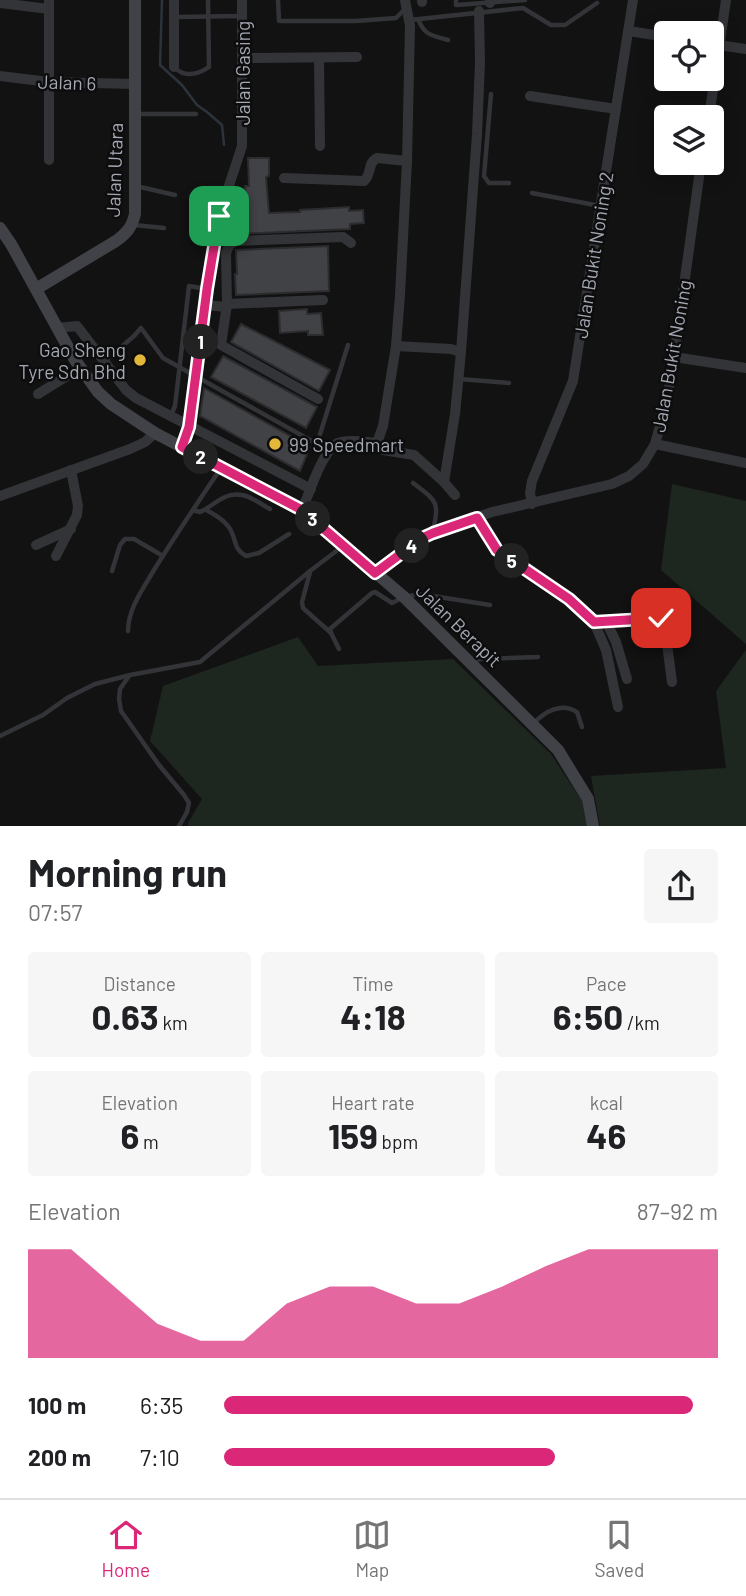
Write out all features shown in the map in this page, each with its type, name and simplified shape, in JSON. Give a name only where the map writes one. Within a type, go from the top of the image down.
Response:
[{"type":"main road","name":"Jalan Utara","points":[[36,289],[116,241],[133,225],[135,0]]},
{"type":"main road","name":"Jalan Berapit","points":[[0,228],[80,368],[98,392],[111,404],[155,433],[302,510],[404,597],[558,750],[588,799],[593,826]]},
{"type":"street","points":[[174,0],[174,67]]},
{"type":"street","name":"Jalan Gasing","points":[[182,447],[189,427],[219,216],[242,146],[242,0]]},
{"type":"street","name":"Jalan Bukit Noning 2","points":[[532,503],[532,481],[573,381],[633,0]]},
{"type":"street","points":[[721,21],[726,0]]},
{"type":"street","points":[[0,3],[49,4],[49,160]]},
{"type":"street","points":[[444,482],[459,379],[481,146],[479,11]]},
{"type":"street","points":[[377,443],[383,426],[397,346],[407,161],[409,12]]},
{"type":"street","points":[[629,31],[654,35]]},
{"type":"street","points":[[724,46],[746,49]]},
{"type":"street","points":[[242,58],[357,57]]},
{"type":"street","points":[[319,58],[320,146]]},
{"type":"street","name":"Jalan 6","points":[[0,76],[49,82],[135,84]]},
{"type":"street","points":[[530,96],[616,109]]},
{"type":"street","points":[[284,177],[364,181],[371,163],[377,158],[407,161]]},
{"type":"street","name":"Jalan Bukit Noning","points":[[375,573],[422,538],[433,533],[492,512],[612,484],[629,476],[643,464],[655,444],[667,400],[699,175]]},
{"type":"street","points":[[318,399],[220,345],[227,305],[226,253],[235,241],[343,237],[351,243]]},
{"type":"street","points":[[205,305],[323,300]]},
{"type":"street","points":[[204,318],[224,320]]},
{"type":"street","points":[[57,328],[77,326],[126,390],[136,398],[311,489]]},
{"type":"street","points":[[397,346],[461,352]]},
{"type":"street","points":[[674,358],[746,368]]},
{"type":"street","points":[[38,394],[80,368]]},
{"type":"street","points":[[0,496],[130,449],[145,442],[155,433]]},
{"type":"street","points":[[302,510],[325,455],[335,444],[345,442],[377,443],[383,450],[414,455],[455,495]]},
{"type":"street","points":[[655,444],[746,463]]},
{"type":"street","points":[[57,556],[78,515],[71,470]]},
{"type":"street","points":[[477,518],[497,550],[569,599],[594,622],[606,650],[618,707]]},
{"type":"street","points":[[36,545],[71,529]]},
{"type":"street","points":[[594,622],[661,618],[664,621],[672,682]]},
{"type":"street","points":[[606,621],[616,642],[627,679]]},
{"type":"lane","points":[[174,67],[179,72],[190,74],[209,67],[208,0]]},
{"type":"lane","points":[[278,0],[279,21],[356,21],[396,18],[409,12],[523,8],[551,24],[565,25],[597,3]]},
{"type":"lane","points":[[456,0],[456,5],[525,0]]},
{"type":"lane","points":[[409,12],[428,34],[449,40]]},
{"type":"lane","points":[[174,17],[242,16]]},
{"type":"lane","points":[[491,94],[481,146],[484,176],[489,183],[509,183]]},
{"type":"lane","points":[[135,114],[196,114]]},
{"type":"lane","points":[[135,186],[175,195]]},
{"type":"lane","points":[[532,193],[601,206]]},
{"type":"lane","points":[[133,225],[164,228]]},
{"type":"lane","points":[[171,417],[175,406],[189,286],[207,289]]},
{"type":"lane","points":[[104,362],[141,328],[163,358],[329,450]]},
{"type":"lane","points":[[317,444],[348,345]]},
{"type":"lane","points":[[459,379],[509,383]]},
{"type":"lane","points":[[128,631],[128,621],[138,597],[221,468]]},
{"type":"lane","points":[[414,483],[432,497],[437,505],[433,533]]},
{"type":"lane","points":[[193,510],[206,510],[223,497],[237,494],[270,509]]},
{"type":"lane","points":[[206,510],[228,527],[237,548],[246,556],[259,553],[289,534]]},
{"type":"lane","points":[[112,571],[120,545],[125,539],[134,539],[163,556]]},
{"type":"lane","points":[[0,736],[43,715],[67,698],[95,684],[200,662],[344,546]]},
{"type":"lane","points":[[310,571],[303,608],[331,633],[338,649]]},
{"type":"lane","points":[[331,633],[331,629],[375,592],[392,603],[420,594],[490,605]]},
{"type":"lane","points":[[470,661],[538,657]]},
{"type":"lane","points":[[130,675],[120,689],[121,711],[189,803],[179,826]]},
{"type":"lane","points":[[533,724],[541,715],[565,707],[577,712],[582,727]]},
{"type":"shaded area","points":[[672,484],[746,501],[746,644],[661,570]]},
{"type":"shaded area","points":[[298,637],[318,666],[453,659],[551,754],[584,804],[588,826],[188,826],[202,799],[150,741],[163,686]]},
{"type":"shaded area","points":[[746,650],[746,826],[600,826],[591,776],[726,768],[716,691]]},
{"type":"building","points":[[248,158],[269,158],[269,176],[266,177],[269,213],[349,207],[349,211],[363,210],[364,223],[350,224],[350,229],[235,234],[235,215],[247,214],[245,186],[249,186]]},
{"type":"building","points":[[328,246],[329,291],[236,295],[236,250]]},
{"type":"building","points":[[307,309],[307,314],[321,313],[323,335],[308,335],[308,331],[280,333],[279,311]]},
{"type":"building","points":[[241,324],[330,370],[319,391],[231,342]]},
{"type":"building","points":[[223,356],[317,407],[306,428],[211,377]]},
{"type":"building","points":[[204,388],[310,447],[300,471],[200,416]]},
{"type":"waterway","points":[[162,0],[160,65],[182,85],[197,105],[222,125],[224,145]]},
{"type":"place","name":"Gao Sheng Tyre Sdn Bhd","points":[[140,360]]},
{"type":"place","name":"99 Speedmart","points":[[275,444]]},
{"type":"route","points":[[219,216],[189,427],[182,447],[302,510],[375,573],[422,538],[477,518],[497,550],[569,599],[594,622],[661,618]]}]
